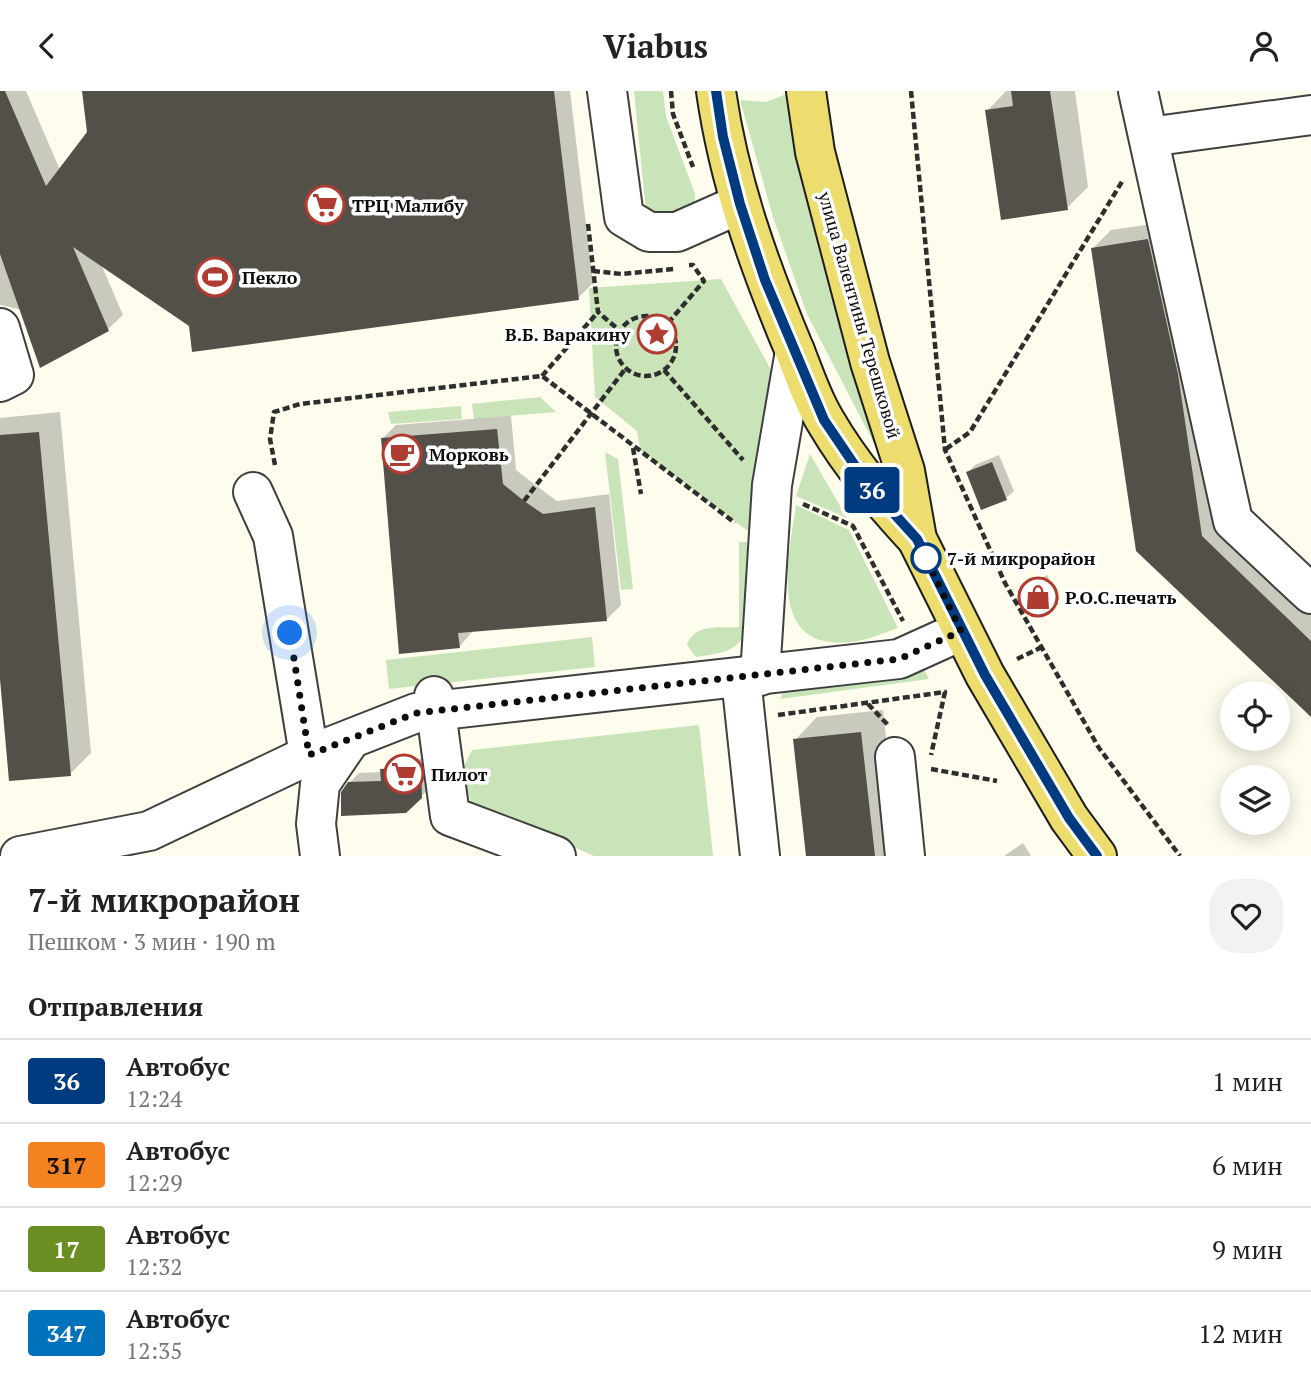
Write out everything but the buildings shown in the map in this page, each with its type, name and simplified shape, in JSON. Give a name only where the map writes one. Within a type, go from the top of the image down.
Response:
[{"type":"main road","name":"улица Валентины Терешковой","points":[[716,91],[723,137],[740,204],[765,280],[824,420],[868,485],[917,539]]},
{"type":"main road","name":"улица Валентины Терешковой","points":[[806,91],[815,152],[870,362],[905,471],[917,539],[961,631],[1069,818],[1097,856]]},
{"type":"street","points":[[607,91],[624,217],[685,248],[740,204]]},
{"type":"street","points":[[1138,91],[1233,521],[1311,594]]},
{"type":"street","points":[[1149,138],[1311,115]]},
{"type":"street","points":[[0,328],[14,375],[0,381]]},
{"type":"street","points":[[760,856],[745,720],[750,677],[764,617],[772,485],[795,351]]},
{"type":"street","points":[[265,484],[309,755]]},
{"type":"street","points":[[764,617],[775,645],[783,652],[813,664],[834,667]]},
{"type":"street","points":[[20,856],[149,831],[309,755],[435,703],[750,677],[899,659],[961,631]]},
{"type":"street","points":[[435,703],[450,816],[556,856]]},
{"type":"street","points":[[320,856],[316,824],[320,784],[350,740]]},
{"type":"street","points":[[905,856],[911,763]]},
{"type":"path","points":[[671,91],[673,114],[695,171]]},
{"type":"path","points":[[911,91],[945,450],[1005,583],[1100,748],[1180,856]]},
{"type":"path","points":[[945,450],[970,432],[1149,138]]},
{"type":"path","points":[[593,271],[652,273],[685,248],[704,281],[668,323]]},
{"type":"path","points":[[265,484],[274,412],[300,404],[542,376],[598,312]]},
{"type":"path","points":[[648,314],[668,323],[678,342],[673,363],[655,376],[634,375],[626,368],[618,361],[615,339],[627,321],[648,314]]},
{"type":"path","points":[[524,501],[626,368]]},
{"type":"path","points":[[664,370],[746,463]]},
{"type":"path","points":[[542,376],[744,530]]},
{"type":"path","points":[[632,447],[641,494]]},
{"type":"path","points":[[796,501],[853,526],[905,625]]},
{"type":"path","points":[[1017,659],[1042,647]]},
{"type":"path","points":[[745,720],[945,692],[911,763]]},
{"type":"green space","points":[[634,91],[663,91],[666,116],[695,194],[695,207],[647,222]]},
{"type":"green space","points":[[794,91],[816,224],[839,322],[890,474],[807,314],[773,217],[740,100],[766,102]]},
{"type":"green space","points":[[721,279],[771,370],[771,418],[748,531],[640,450],[637,431],[595,397],[589,288]]},
{"type":"green space","points":[[540,397],[556,412],[474,419],[472,404]]},
{"type":"green space","points":[[461,406],[462,419],[391,424],[388,412]]},
{"type":"green space","points":[[605,452],[618,459],[633,589],[621,590]]},
{"type":"green space","points":[[810,454],[847,518],[796,496]]},
{"type":"green space","points":[[796,505],[849,530],[898,628],[851,642],[824,641],[805,632],[794,617],[789,597],[788,574]]},
{"type":"green space","points":[[739,542],[747,542],[748,628],[739,643],[733,647],[720,653],[696,657],[687,645],[695,633],[708,628],[739,627]]},
{"type":"green space","points":[[592,637],[595,667],[389,689],[386,660]]},
{"type":"green space","points":[[923,667],[929,679],[780,699],[786,686]]},
{"type":"green space","points":[[699,725],[713,856],[594,856],[471,802],[460,774],[472,750]]},
{"type":"bus line","name":"36","points":[[716,91],[723,137],[740,204],[765,280],[824,420],[868,485],[917,539],[985,675],[1069,818],[1097,856]]},
{"type":"place","name":"ТРЦ Малибу","points":[[325,205]]},
{"type":"place","name":"Пекло","points":[[215,277]]},
{"type":"place","name":"В.Б. Варакину","points":[[657,334]]},
{"type":"place","name":"Морковь","points":[[402,454]]},
{"type":"place","name":"7-й микрорайон","points":[[926,558]]},
{"type":"place","name":"Р.О.С.печать","points":[[1038,597]]},
{"type":"place","name":"Пилот","points":[[404,774]]},
{"type":"route","points":[[290,633],[309,755],[416,713],[899,659],[961,631],[926,558]]}]
